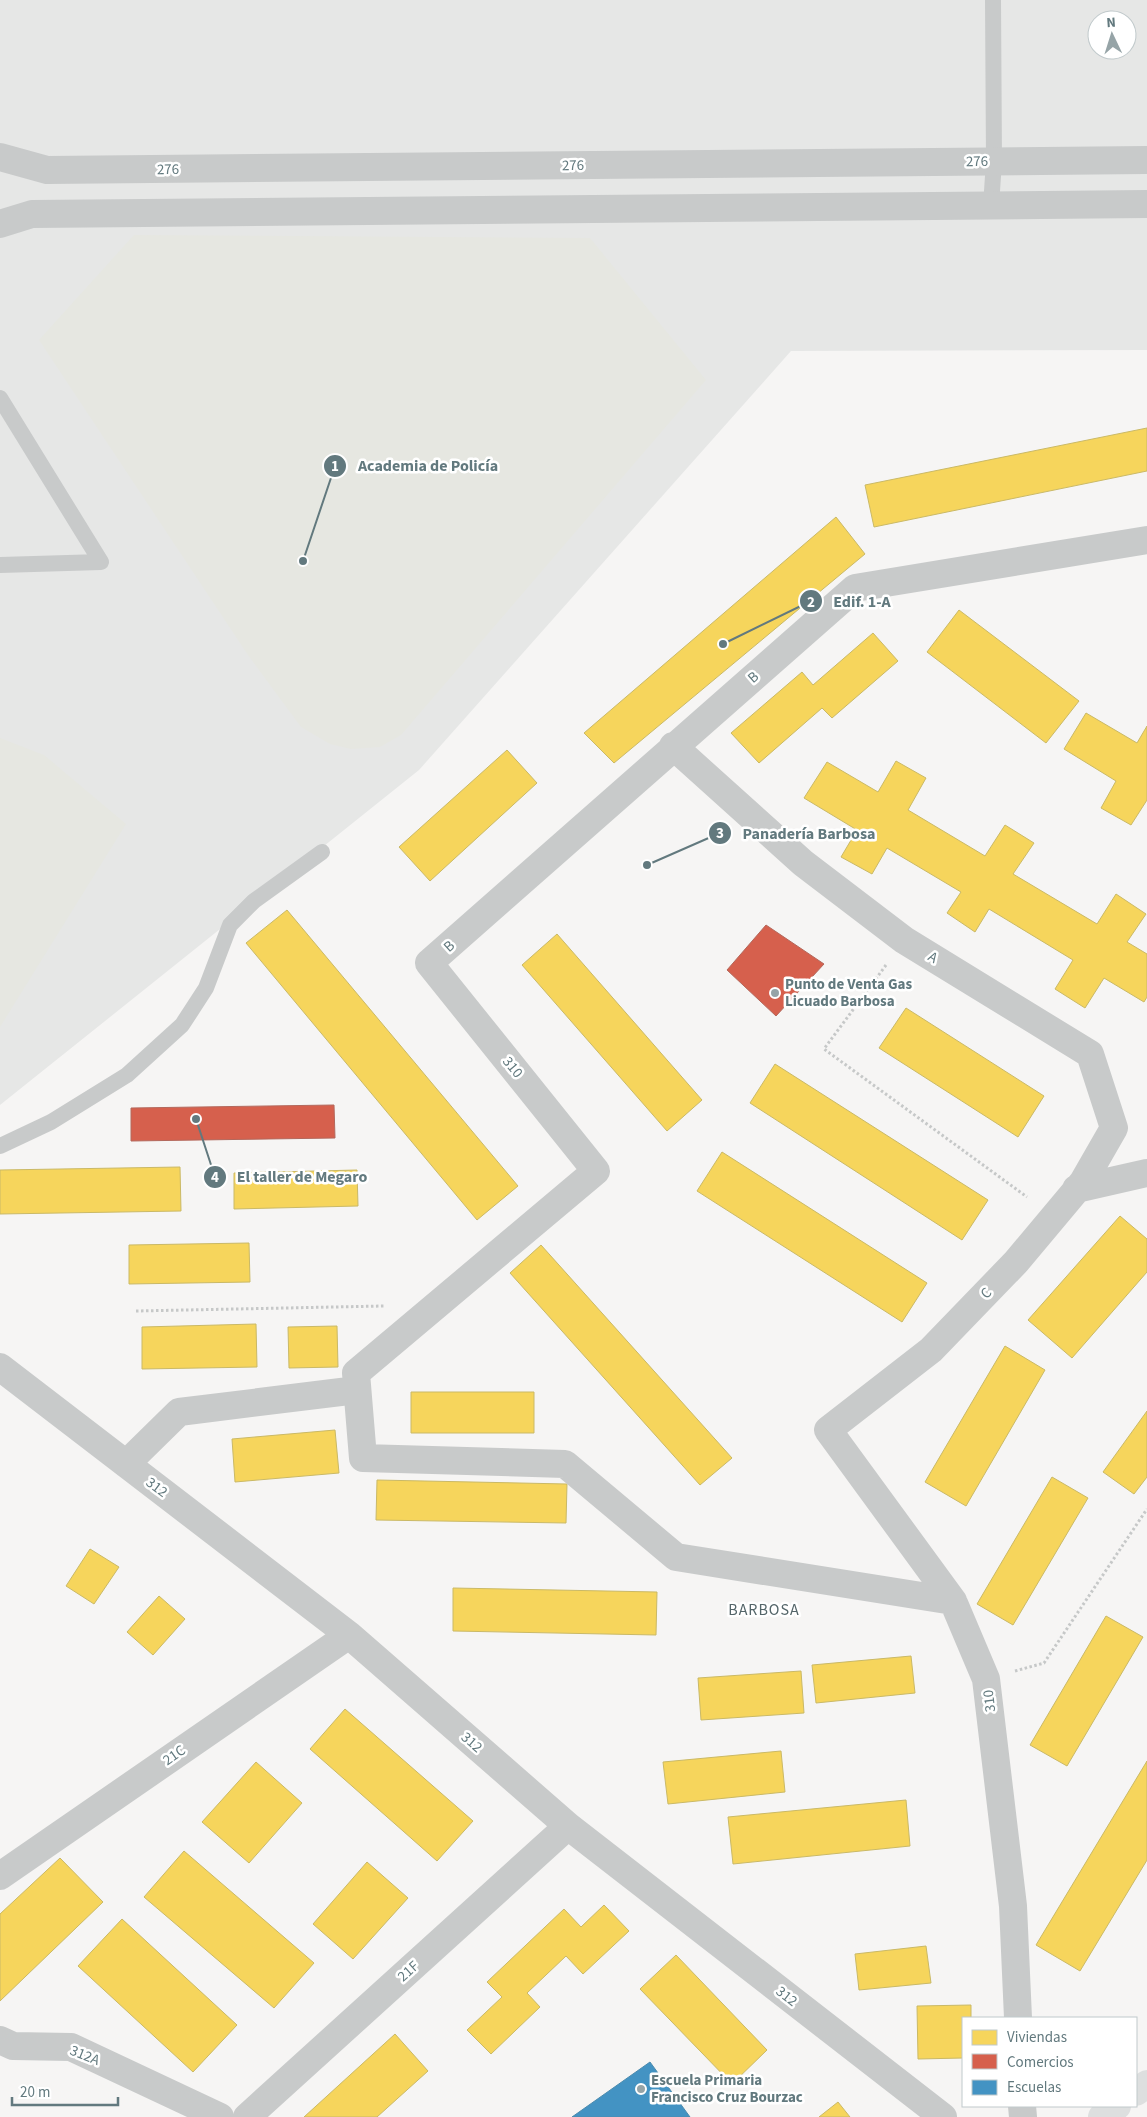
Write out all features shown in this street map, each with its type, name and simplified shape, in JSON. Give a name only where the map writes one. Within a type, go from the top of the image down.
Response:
[{"type":"street","name":"276","points":[[0,157],[47,170],[1147,160]]},
{"type":"street","points":[[0,224],[32,214],[1147,204]]},
{"type":"street","name":"B","points":[[429,963],[673,746],[855,588],[1147,540]]},
{"type":"street","name":"A","points":[[673,746],[804,862],[904,940],[1090,1054],[1114,1128],[1076,1189]]},
{"type":"street","name":"310","points":[[357,1390],[356,1373],[596,1172],[429,963]]},
{"type":"street","points":[[1076,1189],[1147,1173]]},
{"type":"street","name":"C","points":[[828,1430],[930,1350],[1016,1262],[1076,1189]]},
{"type":"street","name":"312","points":[[0,1367],[349,1634],[568,1826],[941,2117]]},
{"type":"street","points":[[126,1464],[179,1412],[357,1390],[363,1458],[565,1464],[676,1557],[953,1601]]},
{"type":"street","name":"310","points":[[828,1430],[953,1601],[986,1679],[1013,1906],[1018,2017]]},
{"type":"street","name":"21C","points":[[0,1876],[349,1634]]},
{"type":"street","name":"21F","points":[[247,2117],[568,1826]]},
{"type":"street","name":"312A","points":[[0,2040],[12,2046],[70,2046],[220,2117]]},
{"type":"street","points":[[1102,2117],[1116,2107]]},
{"type":"lane","points":[[991,206],[994,161],[993,0]]},
{"type":"lane","points":[[0,398],[101,562],[0,565]]},
{"type":"lane","points":[[0,1146],[51,1122],[127,1075],[182,1025],[206,988],[230,925],[254,901],[322,852]]},
{"type":"path","points":[[904,940],[824,1049],[1054,1217]]},
{"type":"path","points":[[136,1311],[388,1306]]},
{"type":"path","points":[[986,1679],[1044,1663],[1147,1508]]},
{"type":"shaded area","points":[[0,0],[1147,0],[1147,350],[791,351],[419,770],[0,1105]]},
{"type":"shaded area","points":[[134,235],[590,238],[706,380],[401,735],[380,747],[351,749],[330,744],[301,727],[248,655],[39,340]]},
{"type":"shaded area","points":[[0,738],[44,755],[126,824],[0,1027]]},
{"type":"building: Viviendas","points":[[1147,428],[1147,471],[874,527],[865,485]]},
{"type":"building: Viviendas","points":[[836,517],[865,554],[614,763],[584,733]]},
{"type":"building: Viviendas","points":[[959,610],[1079,701],[1046,743],[927,652]]},
{"type":"building: Viviendas","points":[[873,633],[898,661],[832,718],[822,708],[759,763],[731,733],[802,672],[813,685]]},
{"type":"building: Viviendas","points":[[1086,713],[1137,743],[1147,726],[1147,800],[1131,825],[1101,808],[1116,781],[1064,749]]},
{"type":"building: Viviendas","points":[[507,750],[537,783],[430,881],[399,847]]},
{"type":"building: Viviendas","points":[[896,761],[926,778],[908,810],[985,856],[1005,825],[1034,843],[1013,874],[1097,924],[1116,894],[1146,914],[1127,942],[1147,954],[1147,997],[1144,1002],[1104,978],[1085,1008],[1055,989],[1073,960],[989,909],[975,932],[947,913],[961,892],[887,848],[872,874],[841,857],[857,830],[804,798],[827,762],[878,792]]},
{"type":"building: Viviendas","points":[[287,910],[518,1186],[477,1220],[246,943]]},
{"type":"building: Viviendas","points":[[557,934],[702,1100],[667,1131],[522,965]]},
{"type":"building: Viviendas","points":[[906,1008],[1044,1096],[1018,1137],[879,1048]]},
{"type":"building: Viviendas","points":[[775,1064],[988,1200],[962,1240],[750,1103]]},
{"type":"building: Viviendas","points":[[722,1152],[927,1283],[902,1322],[697,1191]]},
{"type":"building: Viviendas","points":[[180,1167],[181,1211],[0,1214],[0,1170]]},
{"type":"building: Viviendas","points":[[357,1170],[358,1206],[234,1209],[234,1173]]},
{"type":"building: Viviendas","points":[[1120,1216],[1147,1239],[1147,1272],[1072,1358],[1028,1320]]},
{"type":"building: Viviendas","points":[[249,1243],[250,1282],[129,1284],[129,1245]]},
{"type":"building: Viviendas","points":[[541,1245],[732,1458],[700,1485],[510,1273]]},
{"type":"building: Viviendas","points":[[256,1324],[257,1367],[142,1369],[142,1327]]},
{"type":"building: Viviendas","points":[[337,1326],[338,1367],[289,1368],[288,1327]]},
{"type":"building: Viviendas","points":[[1005,1346],[1045,1370],[966,1506],[925,1482]]},
{"type":"building: Viviendas","points":[[411,1392],[534,1392],[534,1433],[411,1433]]},
{"type":"building: Viviendas","points":[[1147,1411],[1147,1477],[1134,1494],[1103,1472]]},
{"type":"building: Viviendas","points":[[335,1430],[339,1473],[235,1482],[232,1439]]},
{"type":"building: Viviendas","points":[[1052,1477],[1088,1498],[1013,1625],[977,1604]]},
{"type":"building: Viviendas","points":[[377,1480],[567,1484],[566,1523],[376,1520]]},
{"type":"building: Viviendas","points":[[90,1549],[119,1567],[94,1604],[66,1586]]},
{"type":"building: Viviendas","points":[[453,1588],[657,1592],[656,1635],[453,1631]]},
{"type":"building: Viviendas","points":[[159,1596],[185,1619],[153,1655],[127,1632]]},
{"type":"building: Viviendas","points":[[1106,1616],[1143,1637],[1067,1766],[1030,1745]]},
{"type":"building: Viviendas","points":[[911,1656],[915,1693],[816,1703],[812,1665]]},
{"type":"building: Viviendas","points":[[801,1671],[804,1713],[701,1720],[698,1678]]},
{"type":"building: Viviendas","points":[[345,1709],[473,1821],[437,1861],[310,1749]]},
{"type":"building: Viviendas","points":[[781,1751],[785,1792],[668,1804],[663,1762]]},
{"type":"building: Viviendas","points":[[1147,1761],[1147,1860],[1080,1971],[1036,1945]]},
{"type":"building: Viviendas","points":[[256,1762],[302,1803],[249,1863],[202,1822]]},
{"type":"building: Viviendas","points":[[906,1800],[910,1846],[733,1864],[728,1817]]},
{"type":"building: Viviendas","points":[[184,1851],[314,1963],[274,2008],[144,1897]]},
{"type":"building: Viviendas","points":[[60,1858],[103,1902],[0,2001],[0,1914]]},
{"type":"building: Viviendas","points":[[367,1862],[408,1898],[353,1959],[313,1924]]},
{"type":"building: Viviendas","points":[[604,1905],[629,1931],[583,1974],[566,1956],[527,1993],[540,2007],[491,2054],[467,2030],[502,1997],[487,1982],[564,1909],[581,1927]]},
{"type":"building: Viviendas","points":[[122,1919],[237,2025],[193,2072],[78,1966]]},
{"type":"building: Viviendas","points":[[926,1946],[931,1983],[859,1990],[855,1954]]},
{"type":"building: Viviendas","points":[[676,1955],[767,2050],[732,2084],[640,1989]]},
{"type":"building: Viviendas","points":[[971,2005],[971,2017],[962,2017],[962,2058],[918,2059],[917,2006]]},
{"type":"building: Viviendas","points":[[395,2034],[428,2071],[377,2117],[304,2117]]},
{"type":"building: Viviendas","points":[[838,2102],[850,2117],[819,2117]]},
{"type":"building: Comercios","name":"Punto de Venta Gas Licuado Barbosa","points":[[766,925],[824,964],[776,1016],[727,970]]},
{"type":"building: Comercios","points":[[334,1105],[335,1138],[131,1141],[131,1108]]},
{"type":"building: Escuelas","name":"Escuela Primaria Francisco Cruz Bourzac","points":[[650,2062],[690,2117],[572,2117]]},
{"type":"place","name":"Academia de Policía","points":[[303,561]]},
{"type":"place","name":"Edif. 1-A","points":[[723,644]]},
{"type":"place","name":"Panadería Barbosa","points":[[647,865]]},
{"type":"place","name":"Punto de Venta Gas Licuado Barbosa","points":[[775,993]]},
{"type":"place","name":"El taller de Megaro","points":[[196,1119]]},
{"type":"place","name":"Escuela Primaria Francisco Cruz Bourzac","points":[[641,2089]]},
{"type":"district","name":"BARBOSA","points":[[764,1609]]}]
